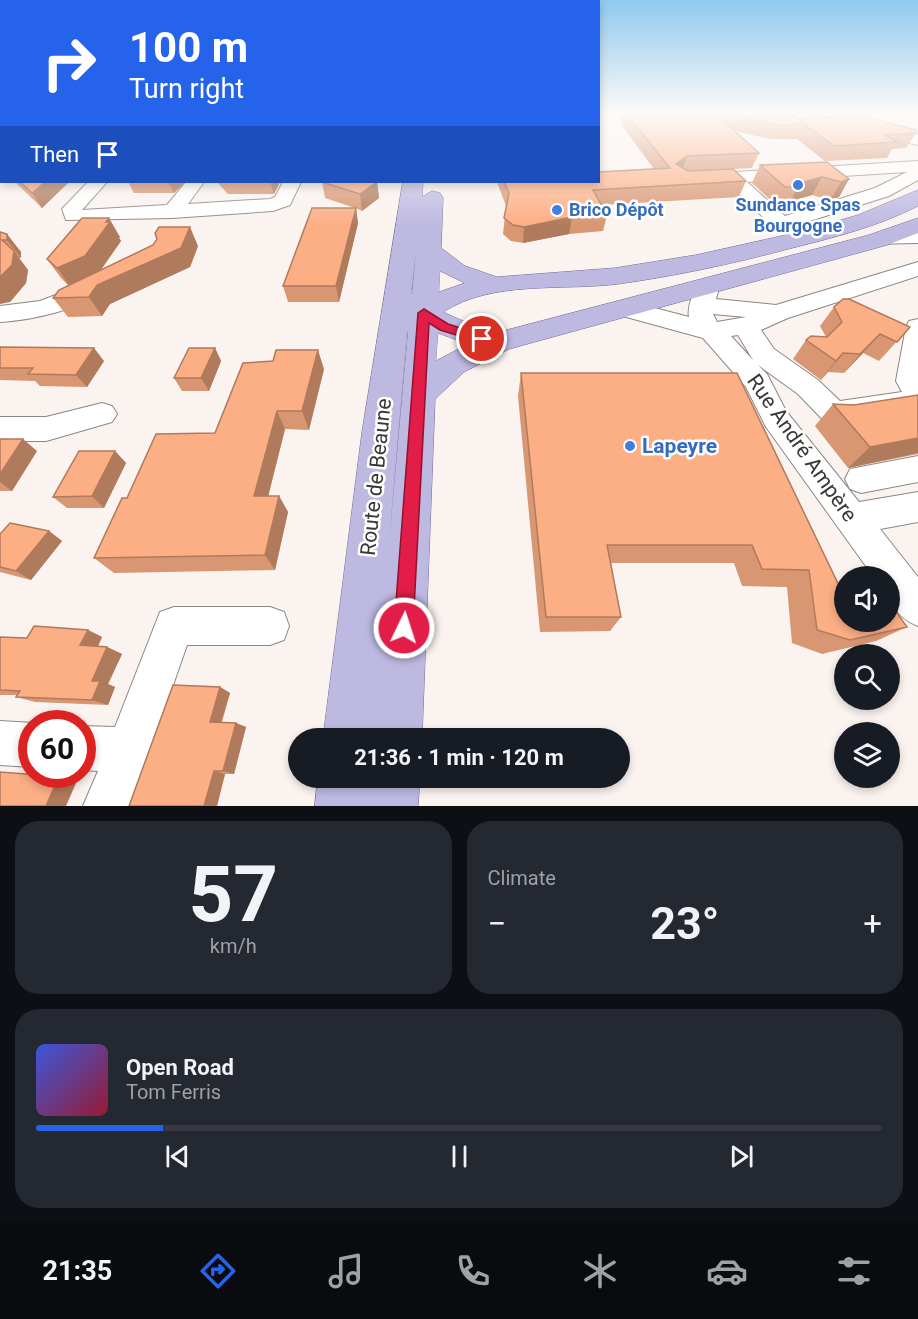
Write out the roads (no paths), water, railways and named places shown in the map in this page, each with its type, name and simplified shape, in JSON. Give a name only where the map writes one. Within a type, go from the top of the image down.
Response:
[{"type":"main road","name":"Route de Beaune","points":[[397,728],[419,394],[407,326],[398,291],[413,183]]},
{"type":"main road","name":"Route de Beaune","points":[[350,728],[407,326],[427,250],[433,183]]},
{"type":"main road","points":[[407,326],[448,297],[496,286],[613,276],[706,261],[847,226],[887,212],[918,197]]},
{"type":"main road","points":[[419,394],[453,364],[499,342],[628,309],[706,308],[918,225]]},
{"type":"main road","points":[[427,250],[456,271],[496,286]]},
{"type":"main road","points":[[407,326],[444,327],[465,335],[499,342]]},
{"type":"main road","points":[[342,806],[344,788]]},
{"type":"main road","points":[[391,806],[392,788]]},
{"type":"street","points":[[682,179],[916,166],[917,170],[916,174],[882,192],[781,224],[732,177]]},
{"type":"street","points":[[97,183],[72,209],[73,216],[273,205],[283,201],[292,183]]},
{"type":"street","points":[[172,212],[194,183]]},
{"type":"street","points":[[878,240],[918,237]]},
{"type":"street","points":[[747,326],[779,312],[892,276],[916,279]]},
{"type":"street","points":[[0,315],[31,314],[62,303],[113,277]]},
{"type":"street","points":[[628,309],[706,308],[779,312]]},
{"type":"street","points":[[706,308],[747,326],[754,346],[765,359],[808,387],[834,413],[918,400]]},
{"type":"street","name":"Rue André Ampère","points":[[706,308],[757,381],[776,419],[918,607]]},
{"type":"street","points":[[917,339],[910,381],[918,394]]},
{"type":"street","points":[[0,429],[46,429],[102,414]]},
{"type":"street","points":[[861,479],[918,469]]},
{"type":"street","points":[[852,519],[918,507]]},
{"type":"street","points":[[107,806],[150,698],[174,626],[270,626]]},
{"type":"street","points":[[0,743],[18,744]]},
{"type":"street","points":[[96,749],[129,750]]},
{"type":"place","name":"Sundance Spas Bourgogne","points":[[798,185]]},
{"type":"place","name":"Brico Dépôt","points":[[557,210]]},
{"type":"place","name":"Lapeyre","points":[[630,446]]}]
